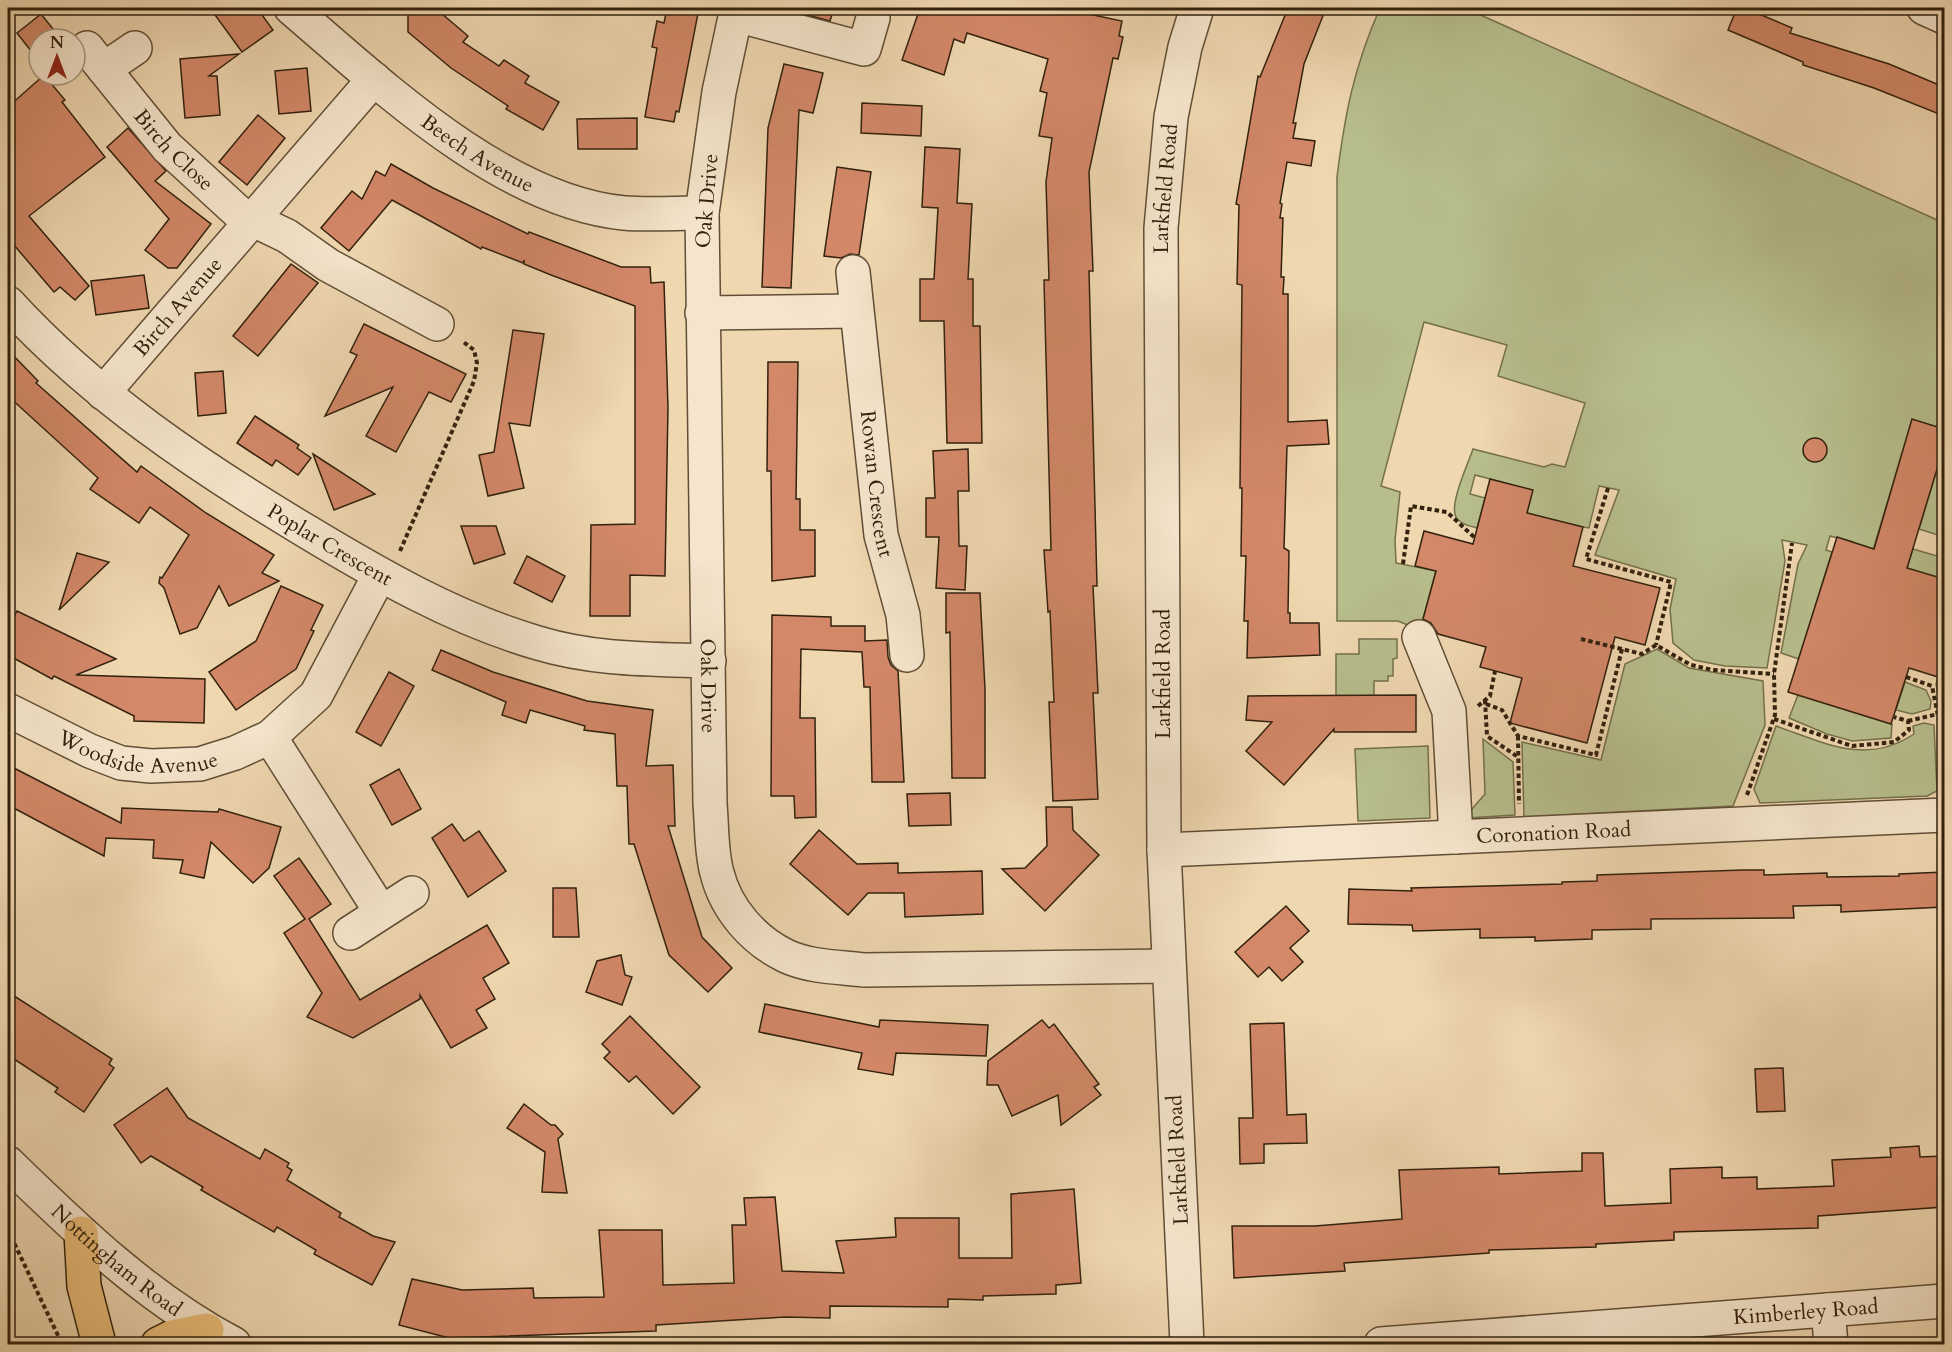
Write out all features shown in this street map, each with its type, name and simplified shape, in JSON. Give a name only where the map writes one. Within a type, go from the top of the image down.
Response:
[{"type":"highway","points":[[81,1233],[84,1286],[99,1344]]},
{"type":"highway","points":[[158,1344],[172,1337],[220,1337]]},
{"type":"street","name":"Beech Avenue","points":[[291,8],[374,79],[474,154],[530,186],[579,203],[624,213],[702,213]]},
{"type":"street","name":"Larkfield Road","points":[[1187,1344],[1164,850],[1161,228],[1171,117],[1185,47],[1197,8]]},
{"type":"street","points":[[1924,8],[1944,17]]},
{"type":"street","points":[[736,11],[864,49],[873,18]]},
{"type":"street","name":"Oak Drive","points":[[736,11],[719,92],[702,213],[710,804],[717,873],[733,910],[753,934],[787,956],[820,965],[864,970],[1168,966]]},
{"type":"street","name":"Birch Close","points":[[135,48],[95,59],[167,147],[239,213],[252,219]]},
{"type":"street","name":"Birch Avenue","points":[[103,393],[374,79]]},
{"type":"street","points":[[252,219],[287,236],[328,265],[437,324]]},
{"type":"street","name":"Rowan Crescent","points":[[853,272],[855,310],[881,536],[903,615],[907,655]]},
{"type":"street","name":"Poplar Crescent","points":[[8,303],[43,342],[103,393],[237,490],[383,577],[474,620],[538,643],[594,656],[709,661]]},
{"type":"street","points":[[702,313],[855,310]]},
{"type":"street","name":"Woodside Avenue","points":[[8,710],[90,751],[121,763],[151,766],[200,764],[235,753],[270,737],[316,695],[383,577]]},
{"type":"street","points":[[1419,637],[1449,711],[1456,837]]},
{"type":"street","points":[[270,737],[381,912]]},
{"type":"street","name":"Coronation Road","points":[[1164,850],[1944,815]]},
{"type":"street","points":[[350,933],[412,893]]},
{"type":"street","name":"Nottingham Road","points":[[8,1164],[81,1233],[136,1278],[220,1337]]},
{"type":"street","name":"Kimberley Road","points":[[1381,1344],[1944,1301]]},
{"type":"street","points":[[1828,1310],[1831,1344]]},
{"type":"path","points":[[383,577],[474,381],[477,363],[474,350],[437,324]]},
{"type":"path","points":[[1581,639],[1642,654],[1656,645],[1671,582],[1586,559],[1608,488]]},
{"type":"path","points":[[1403,564],[1411,506],[1447,512],[1474,538]]},
{"type":"path","points":[[1737,824],[1774,719],[1774,674],[1792,543]]},
{"type":"path","points":[[1656,645],[1691,665],[1713,670],[1774,674]]},
{"type":"path","points":[[1518,736],[1596,755],[1622,649]]},
{"type":"path","points":[[1906,677],[1932,686],[1938,714],[1944,815]]},
{"type":"path","points":[[1518,757],[1488,736],[1485,702],[1502,710],[1518,736],[1520,835]]},
{"type":"path","points":[[1894,717],[1908,721],[1938,714]]},
{"type":"path","points":[[1774,719],[1852,746],[1894,742],[1909,730],[1908,721]]},
{"type":"path","points":[[8,1230],[62,1344]]},
{"type":"green space","points":[[1380,8],[1465,8],[1944,223],[1944,429],[1912,420],[1870,560],[1853,542],[1830,536],[1826,550],[1832,552],[1799,659],[1781,653],[1798,564],[1807,545],[1782,540],[1785,561],[1767,668],[1725,666],[1694,660],[1673,643],[1670,609],[1676,579],[1595,555],[1619,490],[1599,486],[1589,528],[1527,513],[1532,490],[1475,475],[1470,494],[1485,498],[1477,528],[1460,521],[1456,517],[1455,503],[1473,449],[1544,467],[1552,464],[1565,467],[1585,403],[1498,376],[1507,345],[1424,322],[1381,486],[1400,492],[1395,540],[1396,563],[1436,571],[1420,630],[1398,621],[1337,621],[1337,177],[1343,132],[1357,71]]},
{"type":"green space","points":[[1944,446],[1944,537],[1919,529]]},
{"type":"green space","points":[[1913,549],[1944,558],[1944,579],[1907,568]]},
{"type":"green space","points":[[1359,639],[1397,639],[1397,658],[1393,659],[1393,676],[1388,676],[1388,681],[1374,681],[1374,696],[1336,702],[1336,654],[1359,654]]},
{"type":"green space","points":[[1657,649],[1689,668],[1763,681],[1765,725],[1733,806],[1524,817],[1522,742],[1601,760],[1625,664]]},
{"type":"green space","points":[[1944,657],[1944,729],[1936,684]]},
{"type":"green space","points":[[1905,682],[1926,690],[1931,701],[1930,709],[1912,714],[1896,710]]},
{"type":"green space","points":[[1798,695],[1892,724],[1891,738],[1852,741],[1827,734],[1789,718]]},
{"type":"green space","points":[[1924,723],[1934,725],[1937,791],[1927,796],[1760,803],[1754,789],[1776,726],[1829,744],[1862,750],[1879,749],[1896,744],[1914,734],[1913,726]]},
{"type":"green space","points":[[1483,739],[1513,762],[1515,815],[1468,818],[1467,815],[1485,794]]},
{"type":"green space","points":[[1428,746],[1430,818],[1358,821],[1355,749]]},
{"type":"building","points":[[210,8],[257,8],[273,30],[242,52]]},
{"type":"building","points":[[408,8],[441,8],[441,13],[468,36],[463,42],[499,66],[504,60],[529,76],[525,83],[559,102],[543,130],[506,109],[508,106],[451,68],[408,32]]},
{"type":"building","points":[[667,8],[699,8],[679,112],[676,111],[674,122],[645,117],[657,48],[652,47],[657,21],[664,23]]},
{"type":"building","points":[[781,8],[834,8],[830,21]]},
{"type":"building","points":[[920,8],[1060,8],[1122,21],[1119,36],[1123,37],[1118,59],[1113,58],[1089,172],[1093,271],[1089,271],[1097,586],[1093,586],[1098,693],[1093,693],[1098,799],[1053,801],[1049,702],[1054,702],[1050,611],[1048,612],[1044,550],[1051,550],[1044,280],[1049,280],[1046,182],[1052,138],[1039,136],[1047,93],[1040,91],[1048,59],[967,33],[964,43],[954,39],[944,75],[902,60]]},
{"type":"building","points":[[1288,8],[1326,8],[1304,64],[1293,123],[1296,123],[1293,138],[1315,141],[1311,166],[1287,162],[1280,203],[1282,204],[1280,218],[1283,218],[1281,277],[1284,277],[1283,294],[1288,294],[1288,422],[1327,420],[1329,444],[1287,446],[1284,548],[1289,551],[1288,613],[1290,613],[1290,623],[1319,623],[1320,655],[1247,658],[1248,621],[1244,621],[1246,556],[1241,556],[1242,488],[1240,488],[1242,285],[1237,284],[1239,205],[1236,204],[1258,76],[1260,77]]},
{"type":"building","points":[[1737,8],[1745,8],[1792,28],[1790,33],[1889,64],[1944,87],[1944,116],[1874,88],[1803,65],[1803,62],[1728,30]]},
{"type":"building","points":[[41,14],[51,27],[27,27],[27,46],[17,33]]},
{"type":"building","points":[[239,54],[209,76],[217,76],[220,115],[185,118],[180,59]]},
{"type":"building","points":[[784,64],[823,73],[813,113],[799,110],[791,288],[762,287],[768,128]]},
{"type":"building","points":[[307,68],[311,111],[279,114],[275,71]]},
{"type":"building","points":[[30,87],[54,87],[65,100],[62,102],[105,157],[29,216],[89,286],[75,300],[60,287],[54,292],[8,238],[8,107]]},
{"type":"building","points":[[862,103],[922,106],[921,136],[861,133]]},
{"type":"building","points":[[258,115],[285,138],[247,185],[219,162]]},
{"type":"building","points":[[637,118],[637,149],[578,149],[577,119]]},
{"type":"building","points":[[128,128],[166,171],[155,181],[211,224],[177,268],[168,268],[145,250],[169,219],[107,147]]},
{"type":"building","points":[[925,147],[960,149],[957,203],[972,204],[968,279],[973,279],[973,326],[980,326],[982,443],[947,443],[944,321],[920,321],[920,279],[934,279],[938,208],[922,207]]},
{"type":"building","points":[[391,164],[433,188],[528,234],[529,232],[621,267],[650,267],[651,283],[664,282],[668,407],[665,576],[630,575],[630,616],[590,616],[591,525],[635,524],[635,306],[524,264],[524,260],[523,263],[482,247],[481,249],[392,200],[349,251],[321,228],[352,191],[362,199],[376,171],[385,176]]},
{"type":"building","points":[[837,167],[871,172],[859,255],[850,254],[841,258],[824,256]]},
{"type":"building","points":[[291,264],[318,283],[258,356],[233,336]]},
{"type":"building","points":[[144,275],[149,308],[96,315],[91,281]]},
{"type":"building","points":[[364,324],[466,374],[451,402],[429,392],[396,452],[366,436],[393,387],[325,416],[357,355],[350,352]]},
{"type":"building","points":[[513,330],[544,334],[530,426],[509,423],[524,488],[488,496],[479,455],[494,452]]},
{"type":"building","points":[[8,350],[38,381],[36,383],[137,472],[141,466],[206,513],[274,555],[262,573],[279,581],[229,606],[219,586],[197,628],[180,634],[164,588],[159,583],[160,577],[162,578],[189,535],[150,507],[139,523],[90,489],[98,478],[8,396]]},
{"type":"building","points":[[768,362],[798,362],[796,499],[800,499],[800,530],[815,530],[815,576],[772,581],[771,471],[767,471]]},
{"type":"building","points":[[223,371],[226,413],[198,416],[195,373]]},
{"type":"building","points":[[255,416],[299,445],[297,448],[311,458],[298,475],[276,460],[272,466],[237,443]]},
{"type":"building","points":[[1912,419],[1944,429],[1944,446],[1907,568],[1944,579],[1944,657],[1938,677],[1909,668],[1891,724],[1788,692],[1837,537],[1874,549]]},
{"type":"building","points":[[1815,438],[1820,439],[1826,445],[1826,455],[1820,461],[1815,462],[1810,461],[1804,455],[1803,450],[1804,445],[1810,439]]},
{"type":"building","points":[[968,449],[969,491],[958,491],[959,546],[967,546],[965,590],[936,588],[939,537],[926,537],[926,498],[935,498],[933,451]]},
{"type":"building","points":[[313,454],[375,494],[334,510]]},
{"type":"building","points":[[1490,479],[1533,490],[1527,513],[1583,527],[1573,566],[1660,588],[1645,645],[1615,637],[1587,743],[1510,723],[1522,678],[1480,667],[1486,647],[1438,634],[1431,623],[1423,619],[1436,571],[1415,566],[1424,531],[1473,544]]},
{"type":"building","points":[[461,526],[496,526],[505,554],[474,564]]},
{"type":"building","points":[[77,553],[109,562],[59,610]]},
{"type":"building","points":[[527,556],[565,576],[552,602],[514,583]]},
{"type":"building","points":[[281,586],[323,605],[311,630],[314,631],[296,669],[236,710],[209,672],[256,641]]},
{"type":"building","points":[[946,593],[980,593],[985,689],[985,778],[952,778],[950,632],[946,633]]},
{"type":"building","points":[[17,611],[116,659],[76,675],[205,679],[204,723],[134,721],[134,716],[54,676],[52,679],[8,655],[8,628]]},
{"type":"building","points":[[772,615],[831,617],[831,626],[865,626],[865,641],[887,640],[888,657],[891,665],[898,671],[904,782],[872,782],[870,687],[864,687],[862,652],[801,649],[800,718],[815,718],[816,817],[795,818],[794,796],[771,796]]},
{"type":"building","points":[[441,650],[493,672],[587,701],[653,710],[646,766],[673,765],[675,826],[668,826],[702,937],[732,968],[708,992],[669,955],[634,844],[629,844],[627,786],[617,786],[615,734],[584,730],[585,726],[530,710],[526,723],[502,715],[506,702],[432,670]]},
{"type":"building","points":[[389,672],[414,686],[381,746],[356,732]]},
{"type":"building","points":[[1416,695],[1416,732],[1334,732],[1334,729],[1284,785],[1246,751],[1272,722],[1246,720],[1248,696]]},
{"type":"building","points":[[8,765],[121,823],[122,808],[218,812],[219,809],[281,827],[269,868],[253,883],[211,842],[204,878],[180,873],[183,860],[153,858],[154,840],[106,838],[104,856],[8,805]]},
{"type":"building","points":[[399,769],[421,809],[392,825],[370,785]]},
{"type":"building","points":[[950,793],[951,825],[909,826],[907,794]]},
{"type":"building","points":[[1046,807],[1072,807],[1073,830],[1099,855],[1045,911],[1002,869],[1025,868],[1047,846]]},
{"type":"building","points":[[452,824],[464,841],[479,831],[506,871],[468,897],[432,838]]},
{"type":"building","points":[[819,830],[857,864],[898,863],[898,873],[982,871],[983,914],[905,917],[904,893],[868,893],[848,915],[790,864]]},
{"type":"building","points":[[299,858],[331,904],[309,919],[360,1000],[487,925],[509,963],[483,978],[495,999],[476,1010],[487,1028],[451,1048],[420,995],[420,999],[353,1038],[307,1017],[322,993],[284,933],[305,919],[274,876]]},
{"type":"building","points":[[1764,870],[1764,875],[1827,873],[1827,877],[1899,876],[1899,874],[1944,872],[1944,907],[1841,912],[1841,905],[1793,906],[1794,918],[1651,919],[1651,929],[1592,930],[1592,939],[1535,941],[1535,937],[1480,938],[1480,929],[1413,931],[1412,925],[1348,924],[1349,889],[1412,891],[1411,888],[1562,884],[1562,882],[1597,881],[1597,875]]},
{"type":"building","points":[[553,888],[576,888],[579,937],[553,937]]},
{"type":"building","points":[[1286,906],[1309,931],[1290,948],[1303,962],[1282,981],[1269,967],[1258,977],[1235,952]]},
{"type":"building","points":[[621,955],[625,975],[632,977],[622,1005],[586,992],[597,961]]},
{"type":"building","points":[[8,992],[112,1059],[109,1064],[114,1068],[84,1112],[55,1092],[58,1088],[8,1055]]},
{"type":"building","points":[[765,1004],[879,1027],[880,1020],[988,1025],[986,1056],[896,1053],[893,1075],[858,1069],[862,1053],[759,1032]]},
{"type":"building","points":[[630,1016],[700,1087],[673,1114],[636,1076],[629,1082],[604,1058],[610,1052],[602,1044]]},
{"type":"building","points":[[1042,1020],[1049,1028],[1054,1024],[1099,1084],[1094,1087],[1101,1095],[1061,1125],[1058,1095],[1012,1116],[998,1085],[987,1085],[988,1061]]},
{"type":"building","points":[[1284,1023],[1287,1115],[1306,1114],[1307,1143],[1264,1144],[1264,1163],[1240,1164],[1239,1118],[1253,1118],[1250,1024]]},
{"type":"building","points":[[1783,1068],[1785,1111],[1757,1112],[1755,1069]]},
{"type":"building","points":[[167,1088],[188,1118],[260,1159],[265,1149],[289,1163],[287,1167],[292,1170],[287,1180],[341,1213],[339,1217],[373,1236],[395,1242],[372,1285],[314,1254],[316,1250],[277,1227],[274,1232],[201,1190],[203,1187],[151,1156],[141,1163],[114,1125]]},
{"type":"building","points":[[524,1104],[551,1125],[555,1125],[563,1134],[558,1139],[567,1193],[542,1192],[545,1152],[507,1128]]},
{"type":"building","points":[[1919,1146],[1920,1157],[1944,1156],[1944,1207],[1818,1216],[1818,1228],[1674,1232],[1674,1240],[1596,1244],[1596,1247],[1489,1250],[1489,1253],[1344,1263],[1345,1271],[1234,1278],[1232,1226],[1315,1226],[1402,1219],[1399,1170],[1499,1167],[1499,1174],[1582,1171],[1582,1153],[1603,1153],[1605,1206],[1671,1203],[1670,1169],[1722,1167],[1722,1178],[1757,1177],[1757,1189],[1834,1186],[1832,1160],[1891,1157],[1890,1148]]},
{"type":"building","points":[[1074,1189],[1081,1283],[1056,1285],[1056,1294],[983,1296],[983,1300],[948,1299],[948,1307],[830,1306],[830,1318],[785,1317],[656,1325],[656,1331],[449,1338],[399,1325],[412,1279],[462,1290],[533,1288],[534,1298],[604,1297],[599,1230],[662,1230],[663,1285],[734,1283],[732,1225],[746,1225],[744,1198],[775,1197],[782,1271],[844,1273],[836,1241],[896,1237],[895,1218],[959,1218],[959,1258],[1012,1258],[1011,1194]]}]
